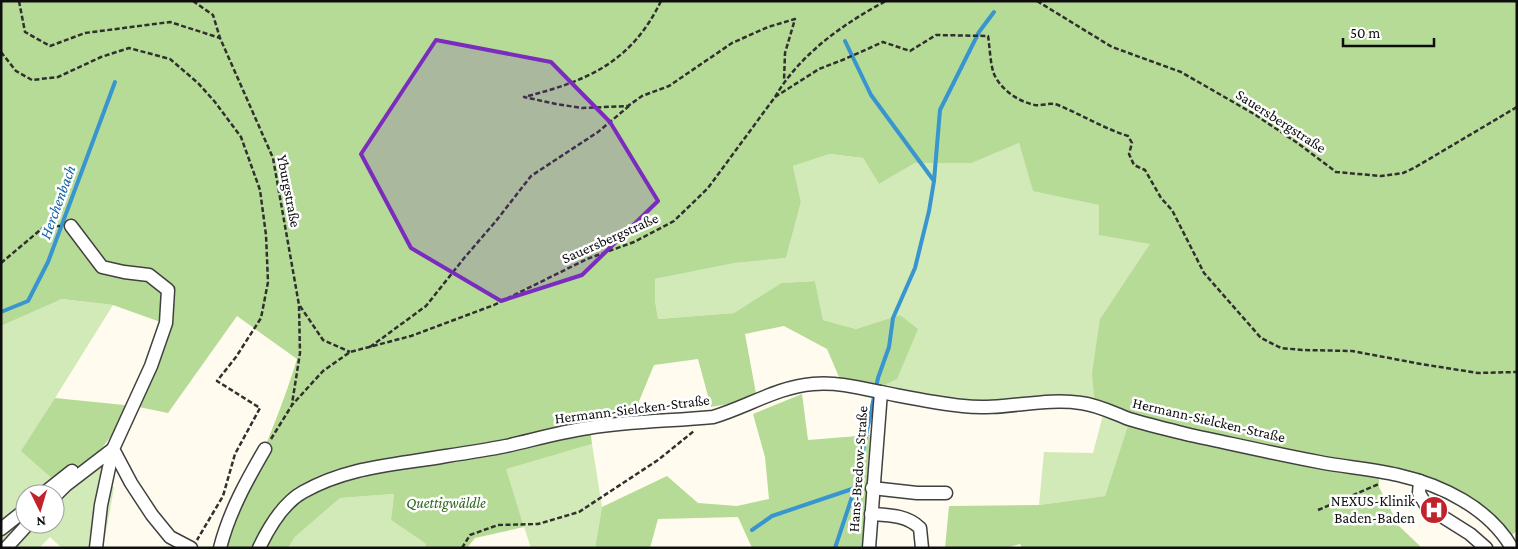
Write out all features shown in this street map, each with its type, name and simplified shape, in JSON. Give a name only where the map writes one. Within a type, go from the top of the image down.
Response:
[{"type":"street","points":[[71,226],[102,267],[149,275],[168,290],[166,323],[151,366],[113,450],[101,505],[96,548]]},
{"type":"street","name":"Hermann-Sielcken-Straße","points":[[259,548],[273,522],[286,505],[302,492],[350,472],[377,466],[507,446],[590,428],[713,417],[780,391],[812,384],[842,384],[964,406],[988,407],[1066,402],[1081,403],[1174,431],[1317,461],[1398,475],[1420,481],[1452,494],[1469,504],[1495,525],[1512,548]]},
{"type":"street","name":"Hans-Bredow-Straße","points":[[869,548],[876,391]]},
{"type":"street","points":[[220,548],[224,528],[244,485],[265,449]]},
{"type":"street","points":[[113,450],[131,483],[170,538],[192,548]]},
{"type":"street","points":[[54,484],[99,452],[113,450]]},
{"type":"street","points":[[65,486],[113,450]]},
{"type":"street","points":[[1420,481],[1419,493],[1427,507],[1470,534],[1486,548]]},
{"type":"street","points":[[872,488],[917,493],[946,493]]},
{"type":"street","points":[[870,514],[895,516],[911,520],[920,528],[922,548]]},
{"type":"street","points":[[1,529],[15,518]]},
{"type":"street","points":[[6,548],[19,534]]},
{"type":"path","points":[[19,1],[25,32],[50,46],[85,32],[170,22],[220,38]]},
{"type":"path","name":"Yburgstraße","points":[[193,1],[213,15],[220,38],[273,158],[299,305],[300,353],[292,405]]},
{"type":"path","points":[[661,1],[651,21],[626,49],[606,67],[581,80],[524,97],[582,108],[628,106],[642,96],[669,86],[732,43],[768,27],[795,19],[785,53],[784,81]]},
{"type":"path","name":"Sauersbergstraße","points":[[265,449],[292,405],[323,371],[350,352],[412,336],[494,304],[587,259],[634,242],[674,221],[708,188],[775,97],[784,81],[830,37],[861,14],[886,1]]},
{"type":"path","name":"Sauersbergstraße","points":[[1037,1],[1112,47],[1181,72],[1254,114],[1336,172],[1381,176],[1403,173],[1517,107]]},
{"type":"path","points":[[775,97],[819,69],[883,42],[910,52],[936,35],[988,36],[994,74],[1008,92],[1021,101],[1037,105],[1054,104],[1080,114],[1104,128],[1128,136],[1132,143],[1129,154],[1134,165],[1145,170],[1162,198],[1172,210],[1204,273],[1261,338],[1282,348],[1358,352],[1478,373],[1517,372]]},
{"type":"path","points":[[1,52],[16,71],[32,80],[58,77],[101,57],[129,48],[170,59],[198,83],[241,137],[260,190],[266,235],[268,282],[261,318],[236,357],[217,380],[260,408],[235,454],[223,496],[192,548]]},
{"type":"path","points":[[368,348],[426,306],[496,221],[530,176],[598,132],[642,96]]},
{"type":"path","points":[[1,263],[44,226],[71,226]]},
{"type":"path","points":[[299,305],[323,340],[350,352]]},
{"type":"path","points":[[464,547],[470,535],[498,525],[538,524],[579,512],[658,460],[713,417]]},
{"type":"path","points":[[1318,510],[1398,475]]},
{"type":"highlighted area","points":[[436,40],[551,62],[610,122],[658,201],[582,275],[501,301],[411,248],[361,154]]},
{"type":"green space","name":"Quettigwäldle","points":[[1,1],[1517,1],[1517,531],[1507,539],[1469,504],[1379,472],[1379,487],[1399,526],[1422,548],[1022,548],[1020,544],[1006,548],[945,548],[949,506],[1039,505],[1105,496],[1130,419],[1095,406],[1092,374],[1100,319],[1150,244],[1099,235],[1099,205],[1033,191],[1019,143],[972,163],[915,163],[879,184],[863,158],[830,154],[793,166],[801,202],[786,258],[735,263],[655,279],[655,300],[658,319],[734,313],[781,283],[815,281],[823,320],[856,329],[900,315],[918,329],[897,379],[878,388],[842,384],[827,349],[784,326],[745,334],[757,399],[711,407],[698,359],[654,365],[630,423],[590,428],[592,444],[506,469],[524,527],[475,538],[467,548],[426,548],[426,544],[391,520],[394,494],[340,498],[295,537],[288,548],[220,548],[271,431],[297,359],[237,316],[168,413],[134,406],[166,324],[113,305],[62,299],[1,326]]},
{"type":"green space","points":[[1019,143],[1033,190],[1099,205],[1151,244],[1100,319],[1095,406],[988,407],[881,392],[901,315],[856,329],[823,320],[815,281],[781,283],[734,313],[658,319],[655,300],[655,279],[735,263],[786,258],[801,202],[793,166],[830,154],[863,158],[879,184],[915,163],[972,163]]},
{"type":"green space","points":[[62,299],[113,305],[22,451],[56,482],[95,459],[114,488],[103,548],[62,548],[50,537],[39,548],[1,548],[1,326]]},
{"type":"green space","points":[[802,394],[808,440],[870,435],[863,548],[752,548],[738,517],[658,519],[650,548],[595,548],[602,507],[667,476],[698,503],[737,506],[769,499],[765,457],[753,414]]},
{"type":"green space","points":[[55,398],[134,406],[99,452],[56,482],[21,451]]},
{"type":"green space","points":[[1103,415],[1129,422],[1105,496],[1039,505],[1044,452],[1093,453]]},
{"type":"green space","points":[[592,444],[602,507],[595,548],[531,548],[505,469]]},
{"type":"green space","points":[[394,494],[391,520],[426,544],[426,548],[288,548],[295,537],[340,498]]},
{"type":"waterway","points":[[835,548],[855,488],[878,378],[889,347],[893,318],[915,268],[929,211],[934,181],[940,110],[979,32],[994,12]]},
{"type":"waterway","points":[[845,41],[871,95],[934,181]]},
{"type":"waterway","name":"Herchenbach","points":[[1,312],[28,301],[48,262],[115,82]]},
{"type":"waterway","points":[[752,530],[772,516],[855,488]]},
{"type":"place","name":"NEXUS-Klinik Baden-Baden","points":[[1434,510]]}]
